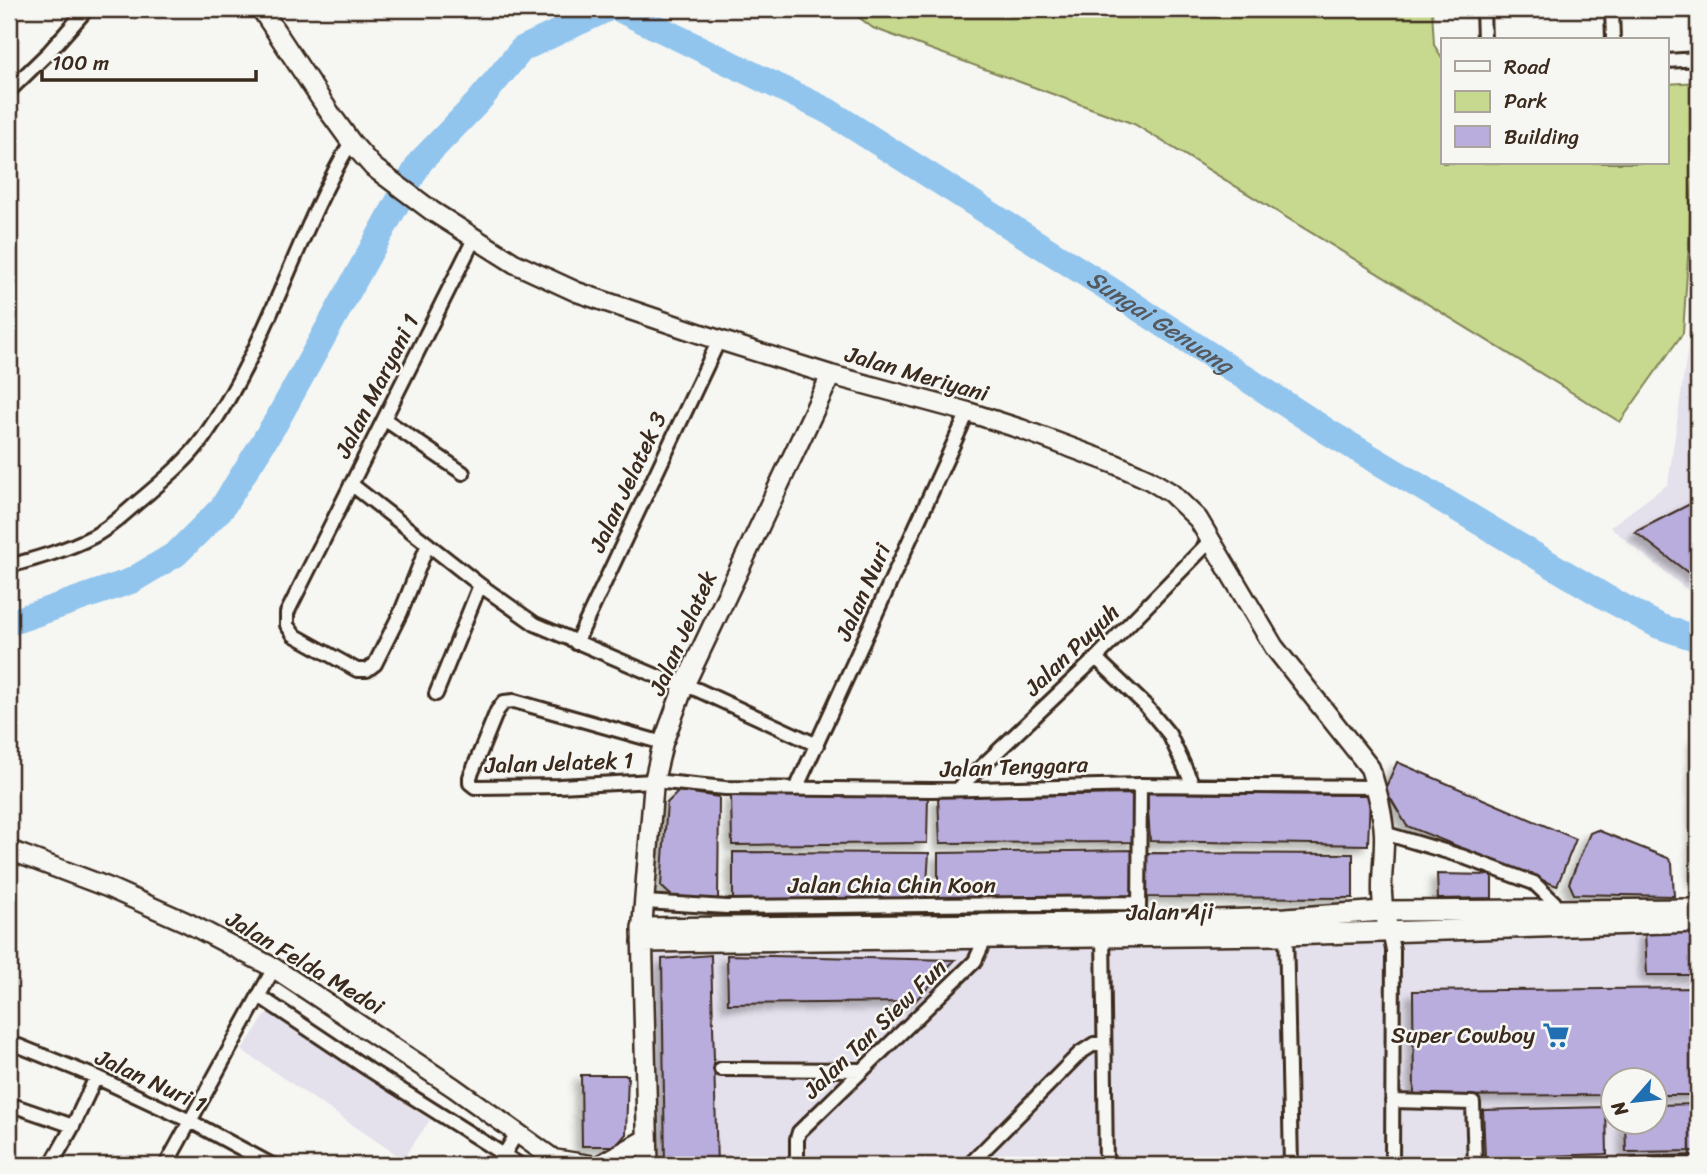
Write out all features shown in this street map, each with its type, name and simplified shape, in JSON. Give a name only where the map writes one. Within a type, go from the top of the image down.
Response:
[{"type":"main road","name":"Jalan Aji","points":[[1561,918],[1698,908]]},
{"type":"main road","name":"Jalan Aji","points":[[642,935],[727,917],[987,931]]},
{"type":"main road","name":"Jalan Aji","points":[[642,935],[1103,930],[1139,920],[1286,926],[1561,918],[1698,922]]},
{"type":"main road","points":[[642,935],[648,1165]]},
{"type":"main road","points":[[601,1165],[647,1139]]},
{"type":"street","points":[[9,90],[49,52],[87,9]]},
{"type":"street","name":"Jalan Meriyani","points":[[261,9],[351,142],[373,167],[432,211],[514,263],[556,283],[719,340],[831,375],[968,412],[1115,464],[1148,479],[1186,505],[1211,540],[1273,647],[1364,760],[1376,787],[1384,833],[1381,888],[1386,921]]},
{"type":"street","points":[[1483,9],[1484,38]]},
{"type":"street","points":[[1612,9],[1613,38]]},
{"type":"street","points":[[1668,61],[1698,59]]},
{"type":"street","points":[[9,566],[73,546],[112,525],[170,474],[204,438],[234,388],[351,142]]},
{"type":"street","name":"Jalan Maryani 1","points":[[428,544],[401,612],[375,664],[367,670],[357,670],[294,635],[287,625],[287,613],[474,239]]},
{"type":"street","name":"Jalan Jelatek 3","points":[[576,643],[719,340]]},
{"type":"street","name":"Jalan Jelatek","points":[[642,935],[654,781],[663,743],[684,686],[831,375]]},
{"type":"street","name":"Jalan Nuri","points":[[796,789],[968,412]]},
{"type":"street","points":[[384,419],[463,473]]},
{"type":"street","points":[[351,484],[480,585],[535,624],[576,643],[698,690],[817,746]]},
{"type":"street","name":"Jalan Puyuh","points":[[959,788],[1096,657],[1211,540]]},
{"type":"street","points":[[436,694],[480,585]]},
{"type":"street","points":[[1096,657],[1145,705],[1169,734],[1193,785]]},
{"type":"street","name":"Jalan Jelatek 1","points":[[654,781],[475,787],[470,783],[470,777],[496,711],[504,702],[514,701],[663,743]]},
{"type":"street","name":"Jalan Tenggara","points":[[654,781],[725,788],[796,789],[932,790],[1140,785],[1376,787]]},
{"type":"street","points":[[1139,920],[1140,785]]},
{"type":"street","points":[[1384,833],[1461,856],[1534,883],[1545,891],[1561,918]]},
{"type":"street","name":"Jalan Felda Medoi","points":[[9,850],[107,887],[188,923],[275,968],[358,1022],[557,1162]]},
{"type":"street","name":"Jalan Chia Chin Koon","points":[[645,902],[727,917],[1139,920]]},
{"type":"street","points":[[1386,921],[1392,950],[1392,1165]]},
{"type":"street","points":[[1286,926],[1291,1165]]},
{"type":"street","points":[[1103,930],[1106,1165]]},
{"type":"street","name":"Jalan Tan Siew Fun","points":[[797,1165],[799,1132],[975,961],[987,931]]},
{"type":"street","points":[[166,1165],[275,968]]},
{"type":"street","points":[[259,996],[501,1160],[520,1165]]},
{"type":"street","name":"Jalan Nuri 1","points":[[9,1042],[96,1077],[190,1121],[272,1165]]},
{"type":"street","points":[[968,1165],[1080,1054],[1094,1044],[1104,1043]]},
{"type":"street","points":[[721,1069],[863,1070]]},
{"type":"street","points":[[51,1165],[96,1077]]},
{"type":"street","points":[[1392,1101],[1472,1104],[1475,1165]]},
{"type":"street","points":[[9,1104],[73,1126]]},
{"type":"street","points":[[501,1160],[516,1133]]},
{"type":"street","points":[[557,1162],[590,1165]]},
{"type":"street","points":[[1636,1165],[1698,1163]]},
{"type":"shaded area","points":[[1698,277],[1698,591],[1690,592],[1610,527],[1668,484]]},
{"type":"shaded area","points":[[1698,930],[1698,1165],[657,1165],[653,952],[1010,947]]},
{"type":"shaded area","points":[[269,1010],[430,1120],[403,1159],[242,1050]]},
{"type":"green space","points":[[848,9],[1432,9],[1434,45],[1441,56],[1441,164],[1668,164],[1668,84],[1698,82],[1698,182],[1693,182],[1683,333],[1620,422],[1134,124],[873,28]]},
{"type":"building","points":[[1698,500],[1698,578],[1695,578],[1635,532]]},
{"type":"building","points":[[1698,739],[1698,880],[1694,880],[1695,740]]},
{"type":"building","points":[[1397,762],[1576,839],[1557,886],[1407,826],[1385,789]]},
{"type":"building","points":[[679,791],[719,797],[718,900],[676,900],[661,886],[667,803]]},
{"type":"building","points":[[1147,793],[1370,795],[1368,845],[1150,841]]},
{"type":"building","points":[[1136,794],[1136,842],[940,843],[938,797]]},
{"type":"building","points":[[731,795],[928,795],[927,843],[732,845]]},
{"type":"building","points":[[1597,830],[1668,858],[1672,863],[1674,896],[1574,894],[1569,883],[1590,833]]},
{"type":"building","points":[[1137,850],[1136,898],[938,900],[938,853]]},
{"type":"building","points":[[733,852],[929,853],[926,900],[733,901]]},
{"type":"building","points":[[1147,853],[1353,854],[1353,898],[1147,897]]},
{"type":"building","points":[[1437,874],[1492,875],[1492,898],[1438,899]]},
{"type":"building","points":[[1645,932],[1698,932],[1698,975],[1647,975]]},
{"type":"building","points":[[711,955],[717,1165],[665,1165],[662,959]]},
{"type":"building","points":[[727,955],[955,960],[914,1002],[728,1004]]},
{"type":"building","name":"Super Cowboy","points":[[1698,988],[1698,1095],[1668,1095],[1668,1066],[1598,1066],[1598,1095],[1414,1096],[1413,991]]},
{"type":"building","points":[[581,1075],[628,1075],[626,1134],[616,1146],[582,1146]]},
{"type":"building","points":[[1698,1104],[1698,1151],[1626,1152],[1625,1136],[1668,1136],[1668,1105]]},
{"type":"building","points":[[1598,1107],[1598,1136],[1607,1136],[1607,1154],[1485,1158],[1483,1110]]},
{"type":"waterway","points":[[9,623],[131,581],[176,554],[222,508],[276,422],[420,162],[478,102],[522,49],[607,9]]},
{"type":"waterway","name":"Sungai Genuang","points":[[619,9],[828,111],[1330,433],[1607,598],[1659,626],[1698,639]]},
{"type":"place","name":"Super Cowboy","points":[[1556,1035]]}]
